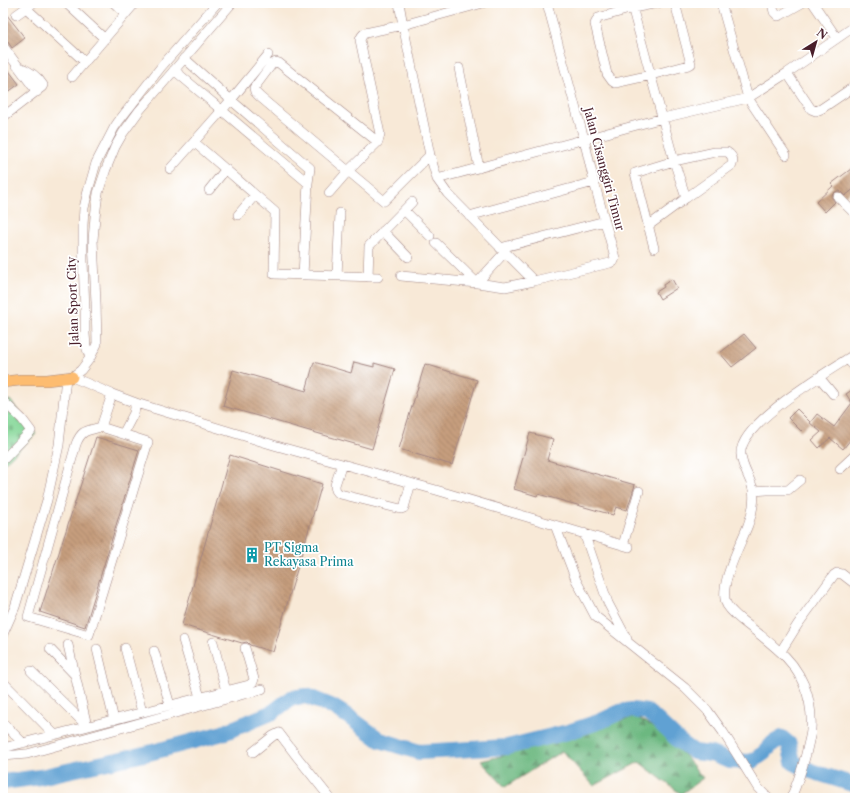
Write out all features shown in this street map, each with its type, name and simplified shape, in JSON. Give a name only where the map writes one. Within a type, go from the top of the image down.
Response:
[{"type":"main road","points":[[3,382],[47,380],[69,377]]},
{"type":"street","points":[[66,3],[104,39]]},
{"type":"street","points":[[114,3],[126,14]]},
{"type":"street","points":[[72,77],[135,3]]},
{"type":"street","name":"Jalan Sport City","points":[[90,358],[86,346],[85,334],[83,261],[84,208],[96,163],[114,128],[130,106],[218,3]]},
{"type":"street","name":"Jalan Sport City","points":[[90,358],[97,344],[93,240],[98,193],[106,169],[115,147],[139,111],[232,3]]},
{"type":"street","points":[[399,3],[430,155],[437,179],[447,193],[534,281]]},
{"type":"street","points":[[329,193],[349,170],[378,142],[380,134],[360,40],[363,34],[403,25],[483,3]]},
{"type":"street","name":"Jalan Cisanggiri Timur","points":[[534,281],[610,263],[614,261],[615,258],[547,3]]},
{"type":"street","points":[[658,3],[632,6],[596,20],[595,24],[607,74],[615,83],[691,64],[675,3]]},
{"type":"street","points":[[721,3],[748,98],[786,155]]},
{"type":"street","points":[[772,3],[774,12],[778,16],[802,3]]},
{"type":"street","points":[[813,3],[837,38]]},
{"type":"street","points":[[16,15],[30,6],[84,62]]},
{"type":"street","points":[[632,6],[674,161],[686,198]]},
{"type":"street","points":[[437,179],[663,118],[748,98],[855,26]]},
{"type":"street","points":[[3,46],[17,66],[35,75],[43,85],[37,92],[3,118]]},
{"type":"street","points":[[170,169],[222,111],[268,55]]},
{"type":"street","points":[[184,58],[310,168],[303,275]]},
{"type":"street","points":[[378,142],[279,63],[276,62],[272,64],[254,88],[260,97],[349,170],[384,201],[430,155]]},
{"type":"street","points":[[459,68],[479,168]]},
{"type":"street","points":[[174,70],[308,183]]},
{"type":"street","points":[[787,72],[811,109],[816,111],[855,86]]},
{"type":"street","points":[[114,128],[123,133]]},
{"type":"street","points":[[194,142],[275,212],[274,274],[378,277]]},
{"type":"street","points":[[648,226],[732,165],[732,156],[727,152],[715,152],[674,161],[635,173],[648,226],[654,248]]},
{"type":"street","points":[[208,190],[226,169]]},
{"type":"street","points":[[469,216],[594,182]]},
{"type":"street","points":[[238,215],[256,195]]},
{"type":"street","points":[[838,197],[855,214]]},
{"type":"street","points":[[368,277],[369,246],[412,202]]},
{"type":"street","points":[[404,210],[477,283]]},
{"type":"street","points":[[337,276],[340,212]]},
{"type":"street","points":[[477,283],[502,250],[604,221]]},
{"type":"street","points":[[383,231],[408,257]]},
{"type":"street","points":[[401,276],[505,287],[534,281]]},
{"type":"street","points":[[791,798],[800,777],[806,757],[811,729],[808,696],[797,669],[788,658],[735,614],[727,604],[725,597],[726,581],[750,520],[753,507],[753,487],[745,471],[740,451],[745,440],[764,418],[810,383],[855,354]]},
{"type":"street","points":[[69,377],[81,370],[90,358]]},
{"type":"street","points":[[847,359],[855,367]]},
{"type":"street","points":[[69,377],[136,403],[277,446],[411,483],[626,546],[639,491]]},
{"type":"street","points":[[3,634],[15,607],[46,500],[59,445],[69,377]]},
{"type":"street","points":[[819,377],[833,394]]},
{"type":"street","points":[[101,428],[112,394]]},
{"type":"street","points":[[3,401],[22,419],[31,431],[3,460]]},
{"type":"street","points":[[123,434],[134,413],[136,403]]},
{"type":"street","points":[[101,428],[148,442],[89,635],[28,617],[76,444],[80,434],[101,428]]},
{"type":"street","points":[[840,468],[855,455]]},
{"type":"street","points":[[342,464],[335,485],[336,492],[340,494],[401,509],[404,508],[411,483]]},
{"type":"street","points":[[753,491],[788,490],[800,480]]},
{"type":"street","points":[[555,525],[576,580],[595,616],[685,688],[708,711],[758,788],[768,798]]},
{"type":"street","points":[[584,533],[608,603],[629,642]]},
{"type":"street","points":[[781,651],[798,624],[834,575],[838,573],[842,574],[855,584]]},
{"type":"street","points":[[184,640],[200,697]]},
{"type":"street","points":[[213,642],[226,691]]},
{"type":"street","points":[[68,645],[88,726]]},
{"type":"street","points":[[125,648],[142,712]]},
{"type":"street","points":[[3,748],[249,685],[254,679],[245,648]]},
{"type":"street","points":[[50,649],[75,675]]},
{"type":"street","points":[[97,649],[114,720]]},
{"type":"street","points":[[154,651],[170,705]]},
{"type":"street","points":[[31,671],[88,726]]},
{"type":"street","points":[[3,682],[55,735]]},
{"type":"street","points":[[3,756],[27,754],[262,690]]},
{"type":"street","points":[[3,723],[23,743]]},
{"type":"street","points":[[253,752],[279,733],[330,798]]},
{"type":"green space","points":[[10,400],[36,434],[3,464],[3,403]]},
{"type":"green space","points":[[636,717],[655,728],[685,756],[703,778],[681,794],[639,762],[594,786],[562,751],[505,787],[481,761],[556,742],[608,723]]},
{"type":"building","points":[[3,10],[25,38],[12,48],[8,42],[3,39]]},
{"type":"building","points":[[3,63],[19,84],[3,96]]},
{"type":"building","points":[[855,166],[855,188],[845,196],[840,191],[834,193],[832,198],[835,202],[825,212],[816,202],[833,186],[831,184]]},
{"type":"building","points":[[672,279],[677,288],[660,299],[656,292]]},
{"type":"building","points":[[744,334],[756,348],[732,367],[720,353]]},
{"type":"building","points":[[314,362],[351,373],[354,362],[374,367],[374,363],[395,369],[372,449],[223,406],[233,370],[306,391]]},
{"type":"building","points":[[425,364],[477,380],[452,465],[399,449]]},
{"type":"building","points":[[855,388],[855,443],[851,439],[843,449],[830,438],[819,448],[812,440],[821,432],[810,423],[817,414],[834,427],[852,403],[846,394]]},
{"type":"building","points":[[797,409],[810,422],[801,431],[788,418]]},
{"type":"building","points":[[530,433],[553,439],[547,460],[635,485],[627,510],[616,507],[613,515],[538,494],[537,496],[514,489]]},
{"type":"building","points":[[96,437],[139,450],[85,627],[40,612]]},
{"type":"building","name":"PT Sigma Rekayasa Prima","points":[[230,455],[322,484],[273,652],[250,645],[247,642],[242,643],[182,625]]},
{"type":"waterway","points":[[3,782],[40,777],[149,753],[223,733],[273,712],[291,698],[306,696],[333,707],[380,740],[419,752],[507,747],[568,732],[601,721],[620,712],[632,710],[647,712],[679,741],[694,752],[711,754],[730,761],[751,762],[764,753],[773,743],[782,738],[789,744],[793,762],[811,771],[855,785]]},
{"type":"place","name":"PT Sigma Rekayasa Prima","points":[[252,555]]}]
